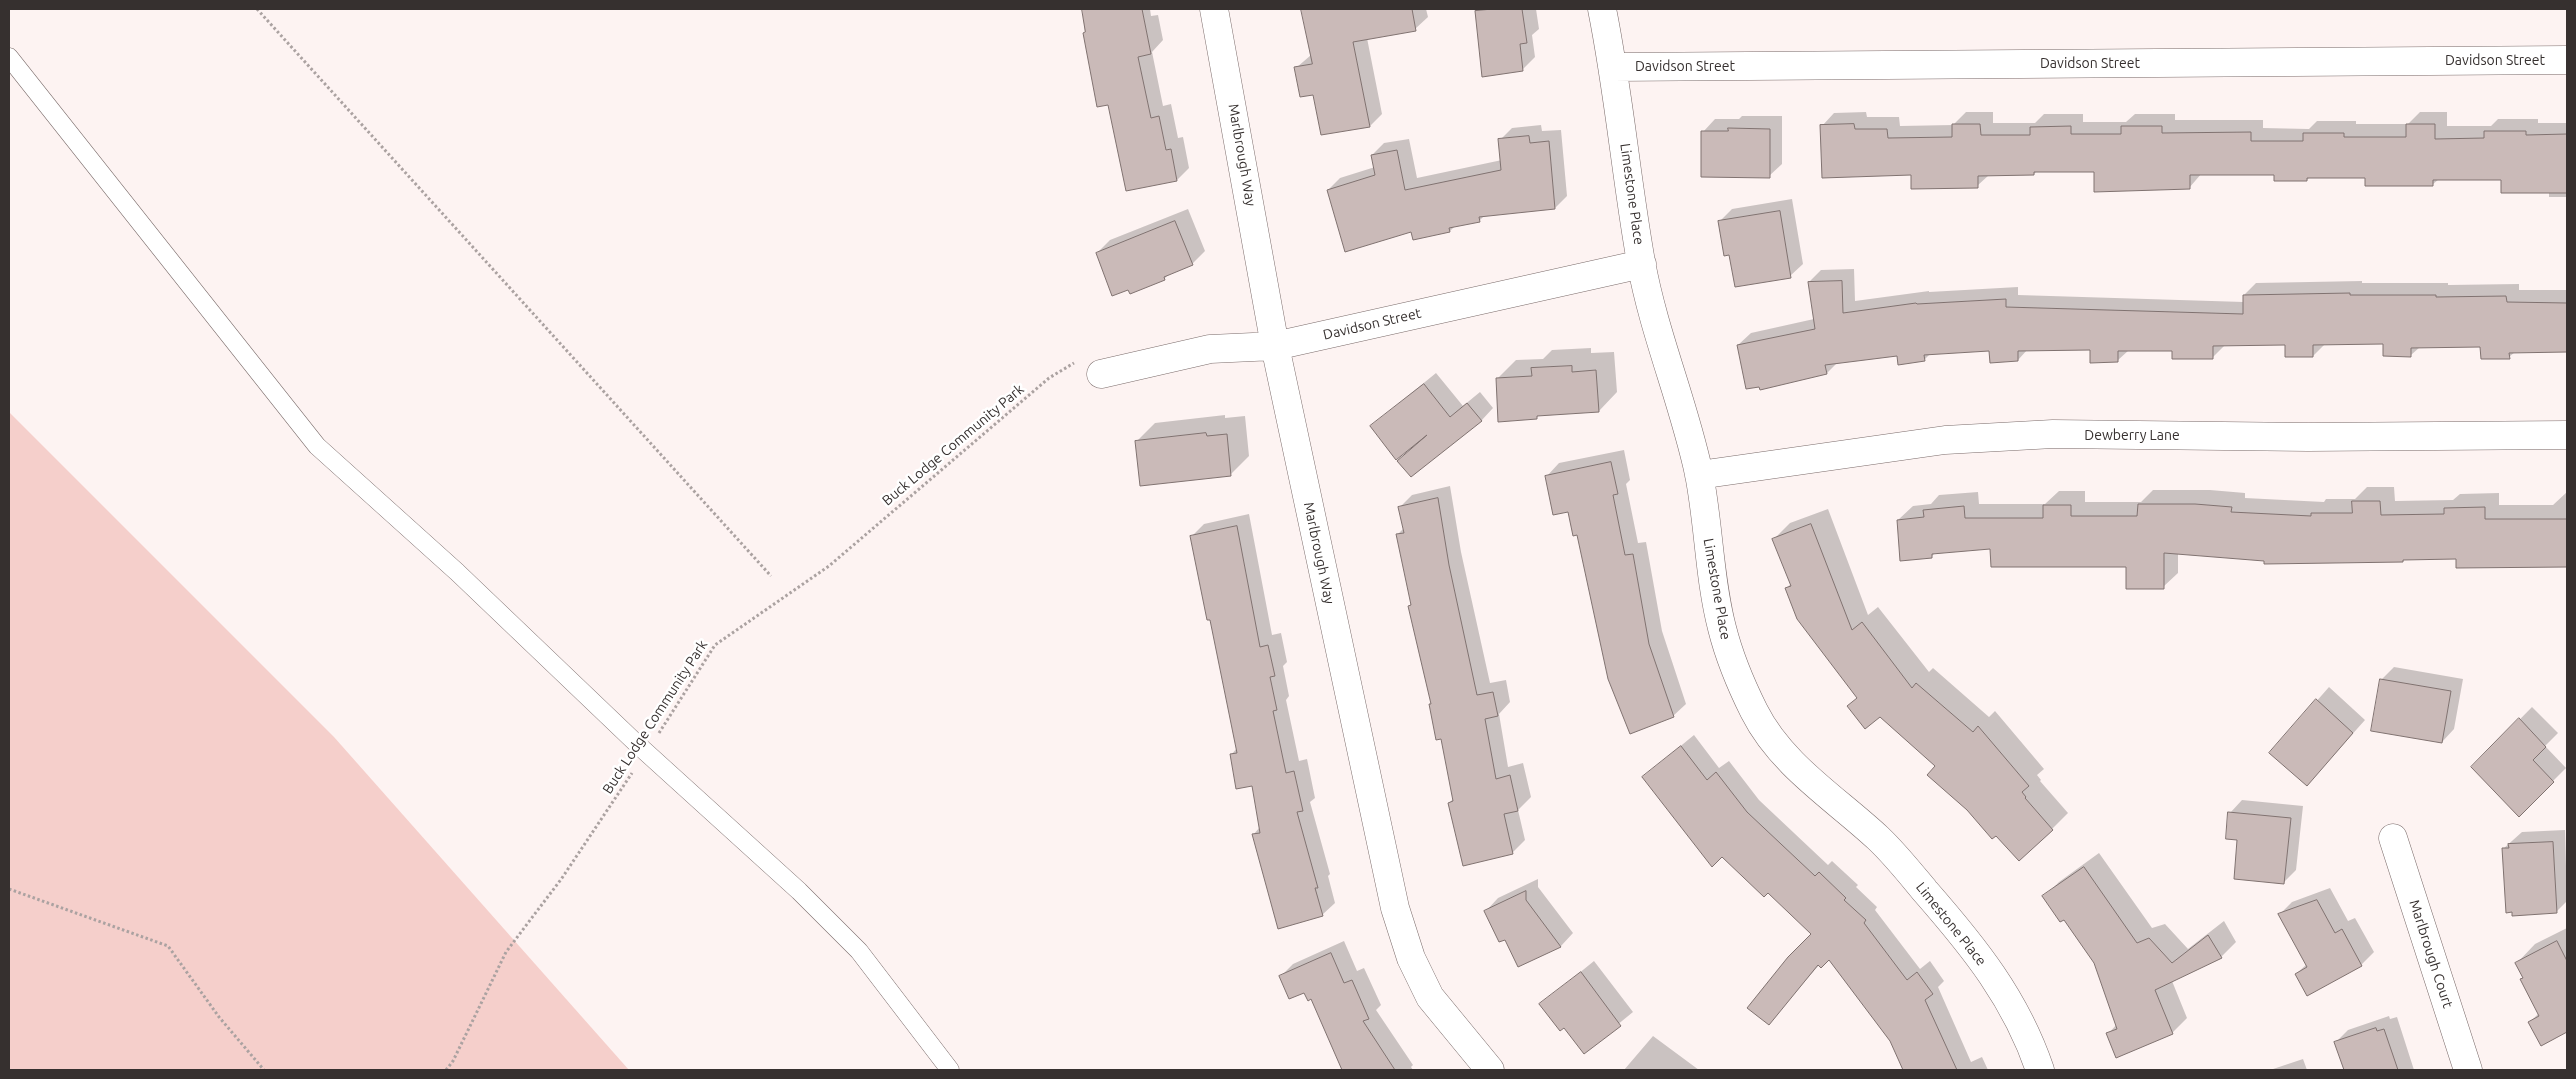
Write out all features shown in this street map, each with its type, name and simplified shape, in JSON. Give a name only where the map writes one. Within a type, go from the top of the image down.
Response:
[{"type":"street","name":"Marlbrough Way","points":[[1214,9],[1275,346],[1394,908],[1411,958],[1430,997],[1490,1070]]},
{"type":"street","name":"Limestone Place","points":[[1602,9],[1614,67],[1642,264],[1699,475],[1722,627],[1731,658],[1754,711],[1769,737],[1792,763],[1878,838],[1951,920],[2011,1003],[2031,1043],[2040,1070]]},
{"type":"street","name":"Davidson Street","points":[[1614,67],[2567,60]]},
{"type":"street","name":"Davidson Street","points":[[1101,374],[1210,349],[1275,346],[1642,264]]},
{"type":"street","name":"Dewberry Lane","points":[[1699,475],[1946,440],[2044,435],[2318,437],[2567,434]]},
{"type":"street","name":"Marlbrough Court","points":[[2393,838],[2468,1070]]},
{"type":"lane","points":[[9,57],[317,446],[456,572],[646,752],[799,891],[859,952],[950,1070]]},
{"type":"path","points":[[257,9],[771,576]]},
{"type":"path","name":"Buck Lodge Community Park","points":[[446,1070],[453,1061],[506,952],[562,878],[646,752],[714,644],[829,566],[1049,378],[1088,354],[1101,374]]},
{"type":"path","points":[[9,889],[168,946],[219,1017],[264,1070]]},
{"type":"shaded area","points":[[9,412],[334,737],[629,1070],[9,1070]]},
{"type":"building","points":[[1082,9],[1142,9],[1151,54],[1138,57],[1151,118],[1159,116],[1166,150],[1171,149],[1177,181],[1126,191],[1108,105],[1097,107],[1083,33],[1085,32]]},
{"type":"building","points":[[1301,9],[1412,9],[1416,31],[1353,42],[1370,127],[1321,135],[1313,95],[1300,97],[1294,67],[1312,64]]},
{"type":"building","points":[[1522,9],[1527,43],[1520,44],[1523,71],[1482,77],[1475,11]]},
{"type":"building","points":[[1854,124],[1855,129],[1887,129],[1888,138],[1952,137],[1952,124],[1980,124],[1981,135],[2030,135],[2030,127],[2071,126],[2071,134],[2121,134],[2121,126],[2162,126],[2162,133],[2251,132],[2251,141],[2303,141],[2303,133],[2344,133],[2344,137],[2406,137],[2406,124],[2435,124],[2435,139],[2484,138],[2484,131],[2526,131],[2526,135],[2567,134],[2567,193],[2501,193],[2501,180],[2433,180],[2433,186],[2365,186],[2365,178],[2307,178],[2307,181],[2274,181],[2274,175],[2190,175],[2190,189],[2094,192],[2094,172],[2034,172],[2034,175],[1978,176],[1978,188],[1911,189],[1911,175],[1822,178],[1820,125]]},
{"type":"building","points":[[1728,128],[1770,129],[1770,178],[1701,177],[1701,131],[1728,131]]},
{"type":"building","points":[[1529,136],[1530,143],[1549,141],[1555,209],[1479,217],[1480,222],[1449,228],[1450,232],[1413,240],[1411,232],[1345,252],[1327,190],[1375,175],[1371,155],[1397,150],[1405,190],[1501,170],[1498,139]]},
{"type":"building","points":[[1780,211],[1791,278],[1735,287],[1729,255],[1724,256],[1718,221]]},
{"type":"building","points":[[1175,221],[1193,265],[1164,277],[1165,280],[1130,294],[1128,290],[1112,296],[1096,253]]},
{"type":"building","points":[[1842,281],[1843,313],[1916,303],[2006,299],[2006,307],[2243,314],[2243,295],[2350,293],[2350,295],[2436,295],[2436,297],[2506,296],[2507,302],[2567,303],[2567,352],[2509,353],[2510,359],[2481,359],[2480,347],[2411,348],[2411,357],[2383,356],[2383,344],[2313,345],[2313,357],[2285,357],[2285,345],[2213,346],[2213,359],[2172,359],[2172,351],[2118,351],[2118,362],[2090,363],[2090,350],[2018,351],[2018,361],[1990,363],[1989,351],[1924,355],[1925,361],[1898,365],[1897,356],[1825,365],[1827,374],[1760,390],[1759,387],[1746,389],[1737,345],[1815,329],[1808,282]]},
{"type":"building","points":[[1572,366],[1572,372],[1596,370],[1599,412],[1537,416],[1537,419],[1498,422],[1496,378],[1532,376],[1531,368]]},
{"type":"building","points":[[1424,384],[1450,417],[1467,403],[1482,421],[1411,477],[1397,461],[1427,435],[1396,460],[1370,426]]},
{"type":"building","points":[[1206,433],[1207,436],[1227,434],[1231,476],[1140,486],[1135,441]]},
{"type":"building","points":[[1611,462],[1618,494],[1613,495],[1625,555],[1633,554],[1649,644],[1674,717],[1630,734],[1608,679],[1577,535],[1573,536],[1568,512],[1553,515],[1545,476]]},
{"type":"building","points":[[1438,498],[1449,565],[1477,695],[1493,692],[1498,716],[1485,719],[1496,779],[1510,775],[1518,811],[1504,814],[1513,854],[1463,866],[1448,803],[1453,801],[1441,739],[1436,740],[1429,704],[1431,704],[1408,606],[1411,605],[1396,534],[1404,533],[1398,507]]},
{"type":"building","points":[[2352,501],[2380,501],[2381,515],[2444,514],[2444,508],[2485,507],[2485,519],[2567,519],[2567,567],[2456,568],[2456,559],[2403,560],[2403,562],[2264,564],[2264,561],[2164,553],[2164,589],[2126,589],[2126,567],[1991,567],[1990,549],[1932,554],[1932,558],[1900,561],[1897,520],[1924,517],[1923,510],[1964,506],[1965,518],[2043,518],[2043,505],[2071,505],[2071,516],[2137,516],[2138,504],[2195,504],[2232,507],[2231,512],[2311,516],[2311,513],[2352,513]]},
{"type":"building","points":[[1811,524],[1852,630],[1862,622],[1912,688],[1916,683],[1973,732],[1978,726],[2029,786],[2022,792],[2025,798],[2053,830],[2019,861],[1996,836],[1992,839],[1967,810],[1927,775],[1935,766],[1880,717],[1865,729],[1847,706],[1857,698],[1797,619],[1785,588],[1791,586],[1772,539]]},
{"type":"building","points":[[1237,526],[1260,647],[1268,645],[1275,676],[1270,677],[1277,710],[1273,711],[1286,773],[1294,771],[1303,811],[1297,812],[1318,888],[1315,888],[1323,916],[1278,929],[1252,834],[1260,833],[1252,786],[1236,789],[1230,754],[1237,753],[1210,620],[1207,620],[1190,536]]},
{"type":"building","points":[[2380,679],[2451,691],[2442,743],[2371,731]]},
{"type":"building","points":[[2316,699],[2353,733],[2307,786],[2269,753]]},
{"type":"building","points":[[2519,718],[2546,747],[2533,760],[2554,782],[2519,817],[2471,767]]},
{"type":"building","points":[[1681,746],[1707,780],[1716,772],[1747,812],[1815,876],[1819,872],[1846,898],[1844,900],[1866,920],[1864,923],[1907,980],[1917,972],[1933,994],[1925,1000],[1957,1070],[1903,1070],[1890,1041],[1829,960],[1821,968],[1818,965],[1769,1025],[1747,1008],[1788,957],[1811,934],[1768,893],[1764,897],[1722,857],[1712,867],[1642,777]]},
{"type":"building","points":[[2228,812],[2291,818],[2284,884],[2234,879],[2237,840],[2226,839]]},
{"type":"building","points":[[2553,842],[2557,913],[2512,916],[2512,912],[2506,913],[2502,848],[2509,848],[2508,844]]},
{"type":"building","points":[[2084,867],[2137,943],[2149,938],[2172,963],[2208,935],[2222,958],[2155,990],[2173,1034],[2116,1058],[2106,1033],[2117,1029],[2094,963],[2064,920],[2060,922],[2042,896]]},
{"type":"building","points":[[1526,891],[1526,900],[1561,947],[1518,967],[1505,940],[1499,942],[1484,911]]},
{"type":"building","points":[[2317,900],[2335,933],[2342,929],[2362,966],[2307,996],[2295,974],[2307,967],[2278,914]]},
{"type":"building","points":[[2557,941],[2567,961],[2567,1032],[2541,1046],[2528,1022],[2539,1016],[2520,979],[2523,978],[2515,963]]},
{"type":"building","points":[[1331,953],[1344,983],[1352,980],[1369,1019],[1363,1021],[1395,1070],[1342,1070],[1311,999],[1308,1001],[1304,993],[1289,999],[1279,976]]},
{"type":"building","points":[[1581,972],[1621,1026],[1584,1054],[1564,1028],[1560,1031],[1539,1004]]},
{"type":"building","points":[[2376,1028],[2377,1031],[2384,1029],[2398,1070],[2344,1070],[2334,1042]]}]
